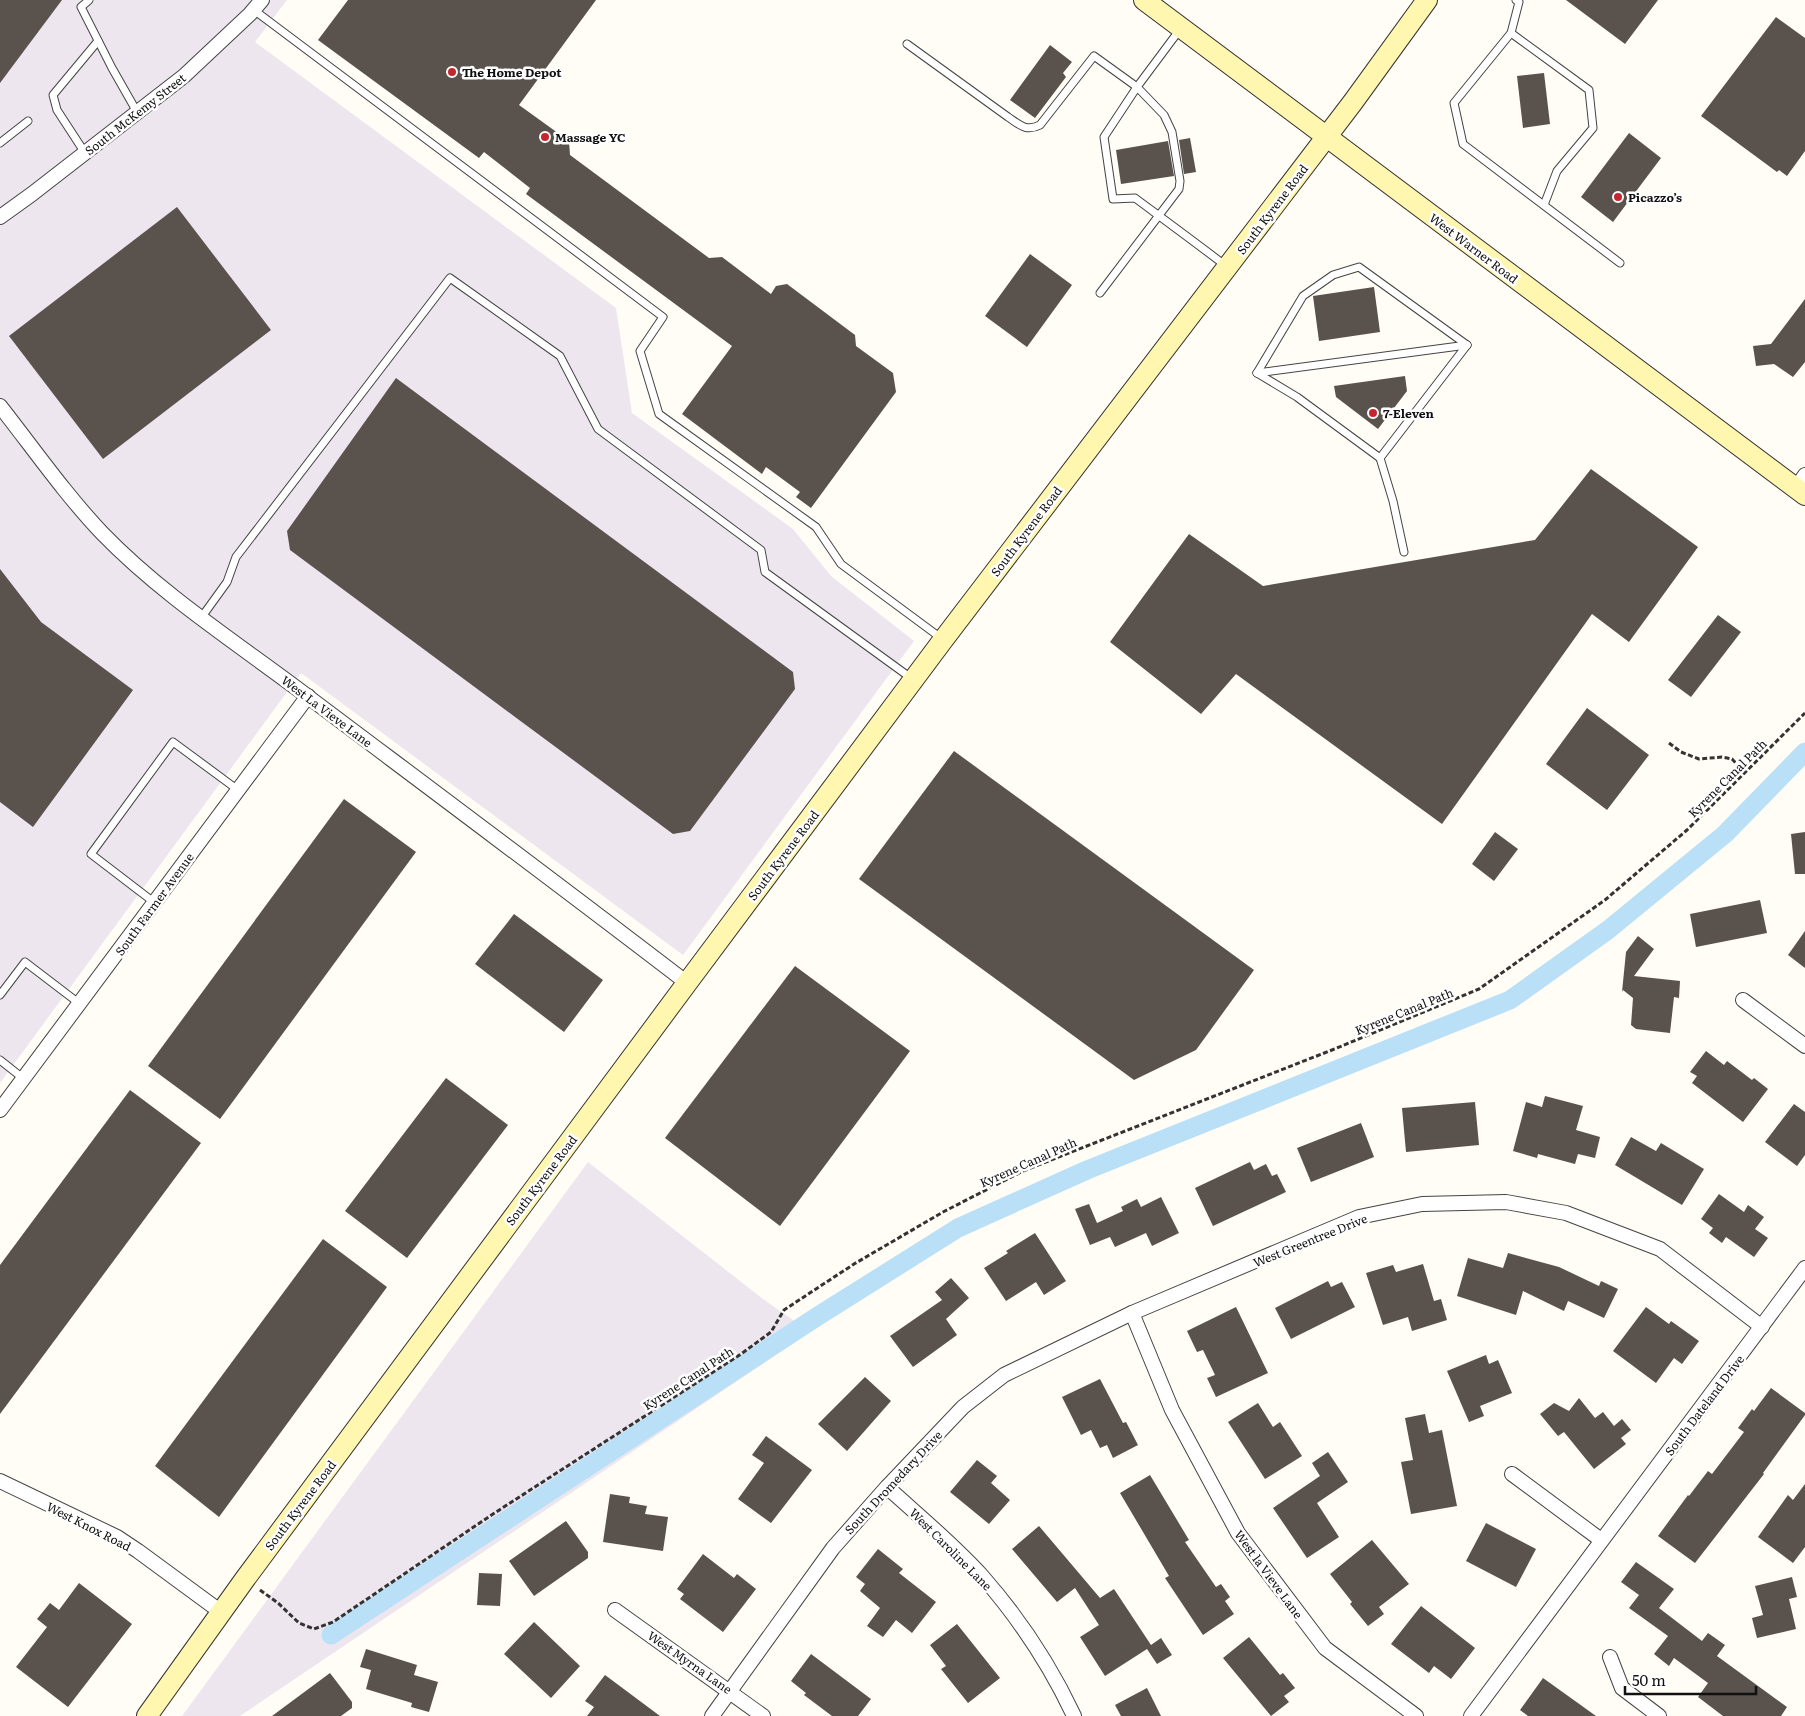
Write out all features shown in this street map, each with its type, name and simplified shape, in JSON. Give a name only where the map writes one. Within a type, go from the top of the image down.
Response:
[{"type":"main road","name":"West Warner Road","points":[[1144,0],[1326,137],[1802,486]]},
{"type":"main road","name":"South Kyrene Road","points":[[147,1716],[221,1612],[687,983],[944,640],[1326,137],[1426,0]]},
{"type":"street","name":"South McKemy Street","points":[[0,217],[184,76],[258,5]]},
{"type":"street","name":"West La Vieve Lane","points":[[0,406],[76,503],[102,532],[158,584],[687,983]]},
{"type":"street","name":"South Farmer Avenue","points":[[0,1110],[308,696]]},
{"type":"street","points":[[1743,1000],[1805,1046]]},
{"type":"street","name":"West Greentree Drive","points":[[1132,1313],[1359,1217],[1422,1204],[1506,1202],[1566,1213],[1660,1249],[1762,1327]]},
{"type":"street","name":"South Dateland Drive","points":[[1471,1716],[1805,1268]]},
{"type":"street","name":"South Dromedary Drive","points":[[712,1716],[833,1548],[963,1407],[1004,1375],[1132,1313]]},
{"type":"street","name":"West la Vieve Lane","points":[[1132,1313],[1172,1410],[1238,1533],[1325,1648],[1416,1716]]},
{"type":"street","points":[[1512,1474],[1601,1540]]},
{"type":"street","name":"West Knox Road","points":[[0,1482],[117,1538],[138,1551],[221,1612]]},
{"type":"street","name":"West Caroline Lane","points":[[888,1487],[981,1576],[1023,1628],[1067,1700],[1074,1716]]},
{"type":"street","name":"West Myrna Lane","points":[[615,1610],[763,1716]]},
{"type":"street","points":[[1610,1657],[1622,1688],[1659,1716]]},
{"type":"lane","points":[[89,0],[81,7],[112,68],[138,112]]},
{"type":"lane","points":[[1518,1],[1511,32],[1454,103],[1463,144],[1620,262]]},
{"type":"lane","points":[[258,5],[664,317],[640,351],[659,414],[816,527],[841,564],[944,640]]},
{"type":"lane","points":[[1182,28],[1137,87],[1104,137],[1114,200],[1135,198],[1228,267]]},
{"type":"lane","points":[[1511,32],[1590,90],[1593,128],[1557,171],[1544,205]]},
{"type":"lane","points":[[85,153],[58,110],[54,94],[98,41]]},
{"type":"lane","points":[[907,44],[1024,127],[1033,128],[1040,125],[1094,56],[1137,87],[1164,115],[1172,132],[1180,181],[1179,189],[1100,293]]},
{"type":"lane","points":[[0,143],[28,121]]},
{"type":"lane","points":[[1257,373],[1303,296],[1333,274],[1358,267],[1467,345]]},
{"type":"lane","points":[[201,618],[228,582],[236,557],[450,278],[560,356],[598,429],[761,550],[765,572],[914,680]]},
{"type":"lane","points":[[1257,373],[1467,345]]},
{"type":"lane","points":[[1380,458],[1467,345]]},
{"type":"lane","points":[[1257,373],[1297,397],[1380,458],[1394,501],[1404,552]]},
{"type":"lane","points":[[155,903],[91,854],[108,830],[173,742],[238,790]]},
{"type":"lane","points":[[0,995],[25,962],[80,1004]]},
{"type":"lane","points":[[0,1060],[24,1079]]},
{"type":"path","name":"Kyrene Canal Path","points":[[270,1597],[299,1623],[314,1628],[333,1622],[493,1514],[741,1354],[770,1332],[784,1310],[854,1264],[943,1212],[1023,1171],[1332,1050],[1479,990],[1605,900],[1687,830],[1805,713]]},
{"type":"path","points":[[1669,743],[1681,752],[1699,759],[1722,757],[1732,759],[1744,772]]},
{"type":"shaded area","points":[[0,0],[287,0],[255,42],[616,308],[632,413],[793,529],[831,576],[914,641],[683,955],[301,673],[0,1083]]},
{"type":"shaded area","points":[[588,1162],[763,1299],[810,1332],[240,1716],[182,1716]]},
{"type":"building","points":[[0,0],[62,0],[0,83]]},
{"type":"building","points":[[348,0],[596,0],[519,105],[569,141],[570,155],[709,258],[722,257],[771,294],[776,286],[787,284],[855,335],[856,346],[893,373],[896,392],[811,508],[796,497],[800,492],[766,467],[762,474],[682,414],[732,346],[526,194],[530,188],[484,152],[479,158],[318,40]]},
{"type":"building","points":[[1566,0],[1658,0],[1625,44]]},
{"type":"building","points":[[1776,17],[1805,38],[1805,151],[1787,176],[1779,170],[1777,172],[1701,116]]},
{"type":"building","points":[[1050,45],[1072,62],[1063,73],[1066,77],[1035,118],[1010,100]]},
{"type":"building","points":[[1544,73],[1550,124],[1523,128],[1517,76]]},
{"type":"building","points":[[1629,133],[1661,158],[1613,222],[1581,197]]},
{"type":"building","points":[[1190,138],[1196,172],[1184,174],[1179,140]]},
{"type":"building","points":[[1168,141],[1174,176],[1121,184],[1116,150]]},
{"type":"building","points":[[177,207],[271,330],[103,459],[9,336]]},
{"type":"building","points":[[1030,254],[1072,285],[1027,347],[985,316]]},
{"type":"building","points":[[1374,287],[1380,332],[1319,341],[1313,296]]},
{"type":"building","points":[[1805,299],[1805,362],[1793,377],[1774,364],[1756,366],[1753,346],[1771,344]]},
{"type":"building","name":"7-Eleven","points":[[1405,376],[1407,391],[1378,429],[1336,397],[1334,386]]},
{"type":"building","points":[[396,378],[793,672],[795,689],[690,831],[673,834],[290,550],[287,531]]},
{"type":"building","points":[[1591,469],[1698,547],[1629,642],[1592,614],[1442,824],[1236,674],[1201,714],[1110,642],[1189,534],[1263,586],[1535,540]]},
{"type":"building","points":[[0,569],[41,622],[133,690],[33,827],[0,802]]},
{"type":"building","points":[[1718,615],[1741,632],[1691,697],[1668,680]]},
{"type":"building","points":[[1587,708],[1649,755],[1607,810],[1546,764]]},
{"type":"building","points":[[954,751],[1254,970],[1196,1050],[1134,1080],[859,879]]},
{"type":"building","points":[[344,799],[416,852],[220,1119],[148,1066]]},
{"type":"building","points":[[1495,832],[1518,849],[1494,881],[1472,864]]},
{"type":"building","points":[[1805,832],[1805,874],[1795,874],[1791,834]]},
{"type":"building","points":[[1760,900],[1767,933],[1696,947],[1690,914]]},
{"type":"building","points":[[514,914],[603,980],[564,1032],[475,964]]},
{"type":"building","points":[[1805,931],[1805,968],[1788,955]]},
{"type":"building","points":[[1638,936],[1654,949],[1634,976],[1680,981],[1679,998],[1674,997],[1670,1033],[1636,1029],[1631,1025],[1633,998],[1623,990],[1622,992],[1626,952]]},
{"type":"building","points":[[795,966],[910,1051],[780,1226],[665,1138]]},
{"type":"building","points":[[1706,1051],[1724,1065],[1727,1061],[1752,1080],[1754,1078],[1768,1089],[1743,1122],[1692,1083],[1697,1076],[1690,1072]]},
{"type":"building","points":[[446,1078],[508,1125],[407,1258],[345,1211]]},
{"type":"building","points":[[130,1090],[201,1143],[0,1414],[0,1265]]},
{"type":"building","points":[[1545,1096],[1583,1106],[1576,1130],[1600,1137],[1595,1158],[1578,1154],[1575,1164],[1538,1154],[1537,1158],[1513,1151],[1526,1102],[1542,1107]]},
{"type":"building","points":[[1475,1102],[1479,1145],[1406,1152],[1402,1108]]},
{"type":"building","points":[[1794,1104],[1805,1112],[1805,1155],[1797,1166],[1765,1142]]},
{"type":"building","points":[[1361,1123],[1374,1157],[1311,1182],[1297,1148]]},
{"type":"building","points":[[1631,1137],[1656,1151],[1661,1143],[1704,1169],[1682,1205],[1615,1165]]},
{"type":"building","points":[[1250,1162],[1254,1170],[1266,1164],[1272,1176],[1277,1174],[1286,1192],[1213,1226],[1195,1188]]},
{"type":"building","points":[[1719,1194],[1744,1212],[1748,1205],[1764,1217],[1755,1229],[1768,1238],[1754,1257],[1726,1237],[1722,1243],[1709,1233],[1713,1228],[1701,1219]]},
{"type":"building","points":[[1161,1197],[1179,1233],[1152,1246],[1146,1233],[1115,1247],[1110,1237],[1090,1245],[1075,1209],[1089,1204],[1097,1223],[1123,1211],[1121,1207],[1137,1199],[1141,1207]]},
{"type":"building","points":[[1035,1233],[1066,1281],[1044,1295],[1036,1282],[1006,1301],[984,1268],[1008,1253],[1006,1251]]},
{"type":"building","points":[[323,1239],[387,1287],[219,1517],[155,1466]]},
{"type":"building","points":[[1508,1253],[1559,1267],[1599,1286],[1601,1281],[1618,1289],[1604,1318],[1568,1301],[1564,1311],[1523,1291],[1516,1315],[1457,1296],[1468,1258],[1503,1268]]},
{"type":"building","points":[[1423,1264],[1434,1301],[1441,1299],[1447,1320],[1412,1331],[1408,1317],[1383,1325],[1366,1273],[1393,1265],[1396,1272]]},
{"type":"building","points":[[951,1278],[969,1298],[946,1319],[957,1335],[913,1367],[890,1336],[942,1300],[935,1292]]},
{"type":"building","points":[[1328,1281],[1331,1287],[1342,1282],[1355,1307],[1291,1339],[1275,1308]]},
{"type":"building","points":[[1236,1307],[1268,1373],[1216,1397],[1207,1378],[1215,1375],[1203,1350],[1197,1352],[1187,1331]]},
{"type":"building","points":[[1646,1307],[1669,1324],[1671,1321],[1699,1341],[1682,1364],[1674,1358],[1656,1383],[1613,1351]]},
{"type":"building","points":[[1486,1355],[1489,1364],[1498,1360],[1512,1393],[1480,1406],[1484,1416],[1469,1422],[1447,1371]]},
{"type":"building","points":[[865,1377],[891,1401],[847,1451],[818,1424]]},
{"type":"building","points":[[1100,1379],[1123,1423],[1126,1422],[1138,1445],[1113,1458],[1107,1445],[1100,1448],[1091,1430],[1081,1435],[1062,1397]]},
{"type":"building","points":[[1771,1388],[1805,1413],[1805,1415],[1764,1474],[1695,1563],[1658,1536],[1708,1471],[1712,1474],[1744,1432],[1738,1428],[1752,1409],[1754,1411]]},
{"type":"building","points":[[1579,1398],[1595,1418],[1603,1412],[1614,1426],[1622,1419],[1631,1430],[1621,1438],[1626,1444],[1594,1469],[1564,1432],[1558,1436],[1540,1414],[1554,1403],[1569,1411]]},
{"type":"building","points":[[1258,1403],[1273,1427],[1280,1422],[1302,1456],[1265,1479],[1228,1422]]},
{"type":"building","points":[[1425,1414],[1429,1433],[1442,1430],[1457,1506],[1411,1514],[1401,1462],[1413,1460],[1405,1418]]},
{"type":"building","points":[[766,1436],[812,1470],[771,1523],[738,1499],[764,1463],[752,1455]]},
{"type":"building","points":[[1328,1452],[1348,1482],[1317,1503],[1339,1537],[1307,1558],[1273,1508],[1320,1476],[1312,1463]]},
{"type":"building","points":[[977,1460],[997,1476],[991,1483],[1010,1500],[989,1524],[950,1492]]},
{"type":"building","points":[[1150,1475],[1189,1540],[1185,1542],[1216,1587],[1221,1584],[1230,1597],[1225,1601],[1234,1614],[1203,1635],[1165,1578],[1169,1576],[1120,1493]]},
{"type":"building","points":[[1805,1484],[1805,1547],[1793,1563],[1758,1537],[1788,1495],[1793,1500]]},
{"type":"building","points":[[610,1494],[630,1497],[629,1503],[647,1506],[645,1514],[668,1517],[663,1551],[603,1542]]},
{"type":"building","points":[[566,1521],[588,1552],[588,1558],[534,1596],[509,1561]]},
{"type":"building","points":[[1486,1523],[1536,1549],[1516,1587],[1466,1561]]},
{"type":"building","points":[[1039,1526],[1100,1598],[1114,1589],[1151,1645],[1161,1638],[1172,1655],[1157,1664],[1147,1649],[1105,1676],[1080,1637],[1099,1625],[1075,1588],[1057,1602],[1012,1549]]},
{"type":"building","points":[[1372,1540],[1409,1584],[1379,1607],[1384,1614],[1368,1626],[1350,1604],[1352,1602],[1330,1574]]},
{"type":"building","points":[[878,1549],[903,1569],[899,1573],[936,1602],[912,1633],[896,1620],[883,1637],[867,1626],[880,1608],[860,1591],[865,1584],[856,1577]]},
{"type":"building","points":[[703,1554],[734,1578],[737,1574],[756,1589],[723,1632],[680,1599],[684,1594],[677,1589]]},
{"type":"building","points":[[1636,1562],[1674,1589],[1659,1608],[1702,1641],[1708,1633],[1725,1645],[1717,1656],[1787,1707],[1781,1716],[1723,1716],[1698,1697],[1708,1683],[1674,1658],[1669,1666],[1654,1654],[1668,1636],[1629,1608],[1639,1595],[1621,1582]]},
{"type":"building","points":[[479,1573],[502,1574],[500,1606],[477,1605]]},
{"type":"building","points":[[1792,1577],[1797,1597],[1789,1599],[1796,1629],[1757,1638],[1752,1618],[1763,1615],[1755,1586]]},
{"type":"building","points":[[79,1583],[132,1624],[68,1707],[16,1667],[47,1627],[37,1619],[50,1603],[59,1610]]},
{"type":"building","points":[[1421,1606],[1475,1648],[1451,1679],[1434,1666],[1429,1673],[1391,1644]]},
{"type":"building","points":[[534,1622],[580,1666],[551,1698],[504,1654]]},
{"type":"building","points":[[957,1624],[1000,1678],[968,1703],[941,1669],[946,1666],[930,1645]]},
{"type":"building","points":[[1249,1637],[1280,1675],[1283,1673],[1295,1688],[1284,1696],[1289,1702],[1271,1716],[1223,1658]]},
{"type":"building","points":[[366,1649],[417,1665],[414,1675],[438,1682],[429,1712],[411,1707],[412,1703],[366,1689],[371,1670],[360,1667]]},
{"type":"building","points":[[811,1654],[871,1699],[858,1716],[832,1716],[804,1695],[806,1693],[791,1681]]},
{"type":"building","points":[[330,1673],[352,1702],[352,1708],[341,1716],[272,1716]]},
{"type":"building","points":[[605,1675],[660,1716],[587,1716],[594,1707],[585,1701]]},
{"type":"building","points":[[1543,1678],[1596,1716],[1528,1716],[1520,1710]]},
{"type":"building","points":[[1147,1688],[1161,1716],[1121,1716],[1115,1705]]},
{"type":"waterway","points":[[331,1635],[818,1316],[958,1228],[1087,1170],[1510,1000],[1608,930],[1725,834],[1805,752]]},
{"type":"place","name":"The Home Depot","points":[[452,72]]},
{"type":"place","name":"Massage YC","points":[[545,137]]},
{"type":"place","name":"Picazzo’s","points":[[1618,197]]},
{"type":"place","name":"7-Eleven","points":[[1373,413]]}]
